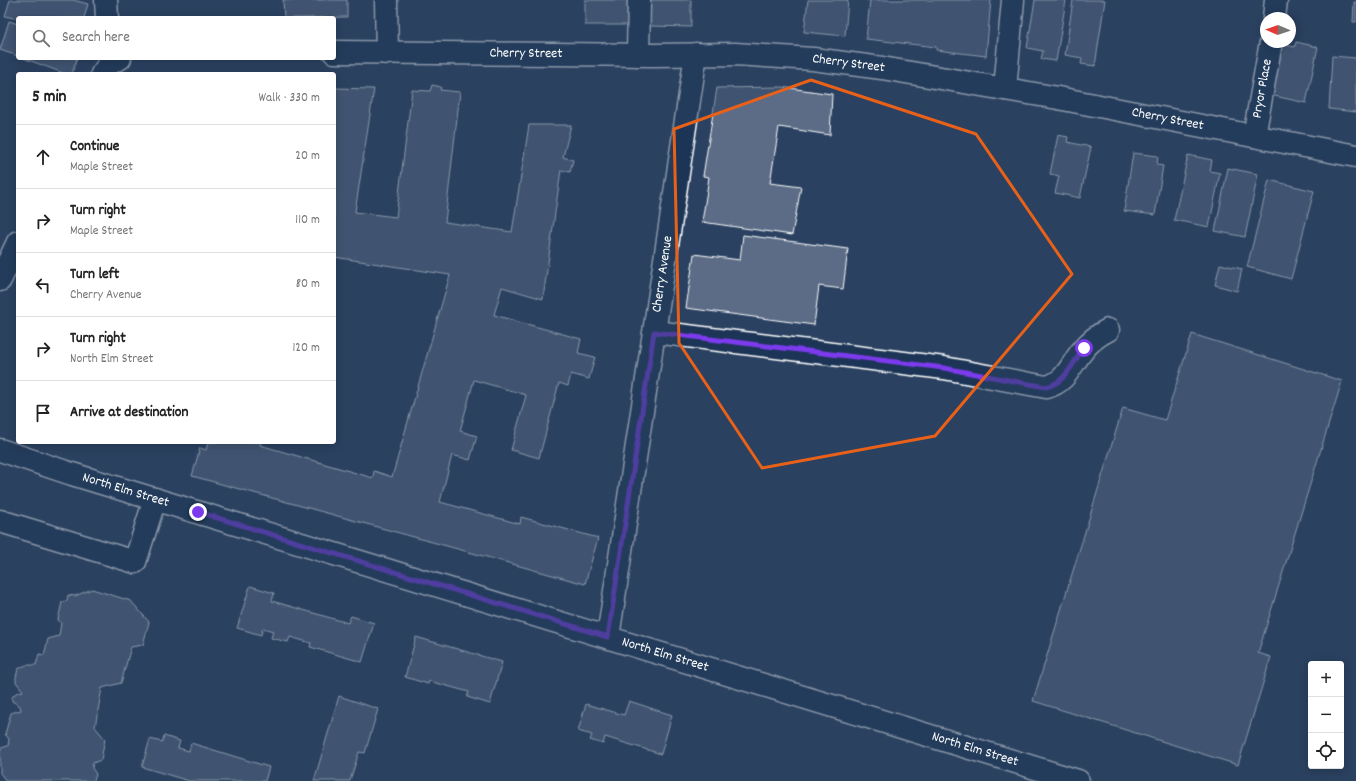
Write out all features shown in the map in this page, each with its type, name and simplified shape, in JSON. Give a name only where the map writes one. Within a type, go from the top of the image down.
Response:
[{"type":"street","points":[[106,0],[106,16]]},
{"type":"street","points":[[386,0],[387,53]]},
{"type":"street","points":[[638,55],[639,0]]},
{"type":"street","points":[[1005,89],[1013,0]]},
{"type":"street","points":[[1275,12],[1276,0]]},
{"type":"street","name":"Pryor Place","points":[[1254,136],[1270,48]]},
{"type":"street","name":"Cherry Street","points":[[336,52],[638,55],[757,54],[813,59],[882,68],[1005,89],[1356,156]]},
{"type":"street","name":"Cherry Avenue","points":[[608,637],[696,54]]},
{"type":"street","points":[[0,280],[16,246]]},
{"type":"street","points":[[654,332],[944,368],[1046,387],[1055,386],[1061,381],[1084,348],[1096,337],[1108,330]]},
{"type":"street","name":"North Elm Street","points":[[1,455],[155,499],[1078,781]]},
{"type":"street","points":[[0,521],[135,562],[155,499]]},
{"type":"highlighted area","points":[[811,80],[976,134],[1072,274],[935,436],[762,468],[679,343],[674,129]]},
{"type":"building","points":[[10,0],[73,0],[88,4],[85,16],[16,16],[16,19],[5,16]]},
{"type":"building","points":[[283,0],[347,0],[347,17],[284,16]]},
{"type":"building","points":[[585,0],[628,0],[628,25],[585,25]]},
{"type":"building","points":[[650,0],[691,0],[691,27],[649,26]]},
{"type":"building","points":[[808,0],[848,0],[845,36],[804,32]]},
{"type":"building","points":[[870,0],[991,0],[986,56],[936,50],[936,47],[866,39]]},
{"type":"building","points":[[1035,0],[1066,0],[1056,61],[1041,59],[1043,51],[1027,48]]},
{"type":"building","points":[[1073,0],[1105,0],[1095,66],[1081,64],[1082,58],[1065,55]]},
{"type":"building","points":[[1354,2],[1356,2],[1356,22],[1353,22]]},
{"type":"building","points":[[9,21],[16,23],[16,55],[0,50]]},
{"type":"building","points":[[1296,42],[1318,47],[1306,103],[1270,95],[1279,48],[1296,48]]},
{"type":"building","points":[[1332,56],[1356,58],[1356,112],[1329,109]]},
{"type":"building","points":[[28,60],[76,60],[73,72],[61,72]]},
{"type":"building","points":[[432,85],[441,87],[440,90],[460,92],[445,222],[512,232],[529,125],[571,125],[563,157],[573,160],[570,172],[561,170],[543,299],[502,287],[494,315],[581,339],[578,353],[595,357],[589,379],[571,374],[568,386],[559,383],[539,458],[511,450],[526,395],[474,380],[460,431],[477,436],[470,460],[452,455],[440,502],[520,524],[521,517],[598,538],[585,584],[192,476],[200,448],[206,450],[208,444],[260,444],[373,478],[374,471],[392,477],[450,275],[336,257],[336,88],[374,89],[355,212],[396,217],[412,90],[430,91]]},
{"type":"building","points":[[782,87],[832,94],[830,135],[779,127],[770,183],[801,187],[792,235],[702,222],[709,177],[703,176],[717,88]]},
{"type":"building","points":[[1058,135],[1068,137],[1067,142],[1091,147],[1080,198],[1055,193],[1059,176],[1050,174]]},
{"type":"building","points":[[1133,153],[1158,156],[1157,165],[1163,166],[1155,215],[1124,211]]},
{"type":"building","points":[[1188,155],[1212,160],[1210,171],[1220,173],[1209,227],[1174,220]]},
{"type":"building","points":[[1228,168],[1258,174],[1245,237],[1215,231]]},
{"type":"building","points":[[1269,180],[1314,191],[1291,279],[1247,267]]},
{"type":"building","points":[[743,235],[848,249],[843,289],[819,286],[814,325],[686,308],[694,254],[740,260]]},
{"type":"building","points":[[1220,264],[1242,269],[1237,291],[1215,285]]},
{"type":"building","points":[[1192,334],[1342,381],[1258,653],[1271,657],[1238,765],[1033,701],[1123,408],[1165,420]]},
{"type":"building","points":[[250,586],[274,593],[272,601],[348,623],[351,616],[374,623],[362,662],[310,647],[311,643],[290,637],[288,642],[271,638],[273,631],[263,628],[261,635],[237,628]]},
{"type":"building","points":[[92,589],[131,601],[149,622],[143,645],[131,647],[121,683],[102,688],[95,727],[105,739],[101,760],[93,763],[92,768],[96,774],[94,781],[6,781],[0,773],[0,752],[1,748],[8,746],[9,739],[5,734],[11,713],[21,710],[20,706],[12,701],[12,697],[16,693],[23,691],[16,682],[18,669],[26,665],[36,665],[39,654],[44,655],[48,639],[59,636],[61,623],[58,620],[62,602],[67,601],[68,595],[75,596]]},
{"type":"building","points":[[416,637],[502,662],[490,704],[467,697],[469,692],[429,681],[428,684],[405,677]]},
{"type":"building","points":[[339,696],[378,709],[365,753],[359,752],[350,781],[314,781]]},
{"type":"building","points":[[629,701],[672,715],[661,754],[605,737],[603,744],[590,740],[592,735],[578,731],[586,704],[624,715]]},
{"type":"building","points":[[164,736],[180,741],[178,748],[189,751],[191,743],[269,767],[265,781],[189,781],[142,767],[150,739],[162,742]]},
{"type":"route","points":[[198,512],[608,637],[654,332],[944,368],[1034,386],[1046,387],[1055,386],[1061,381],[1084,348]]}]
